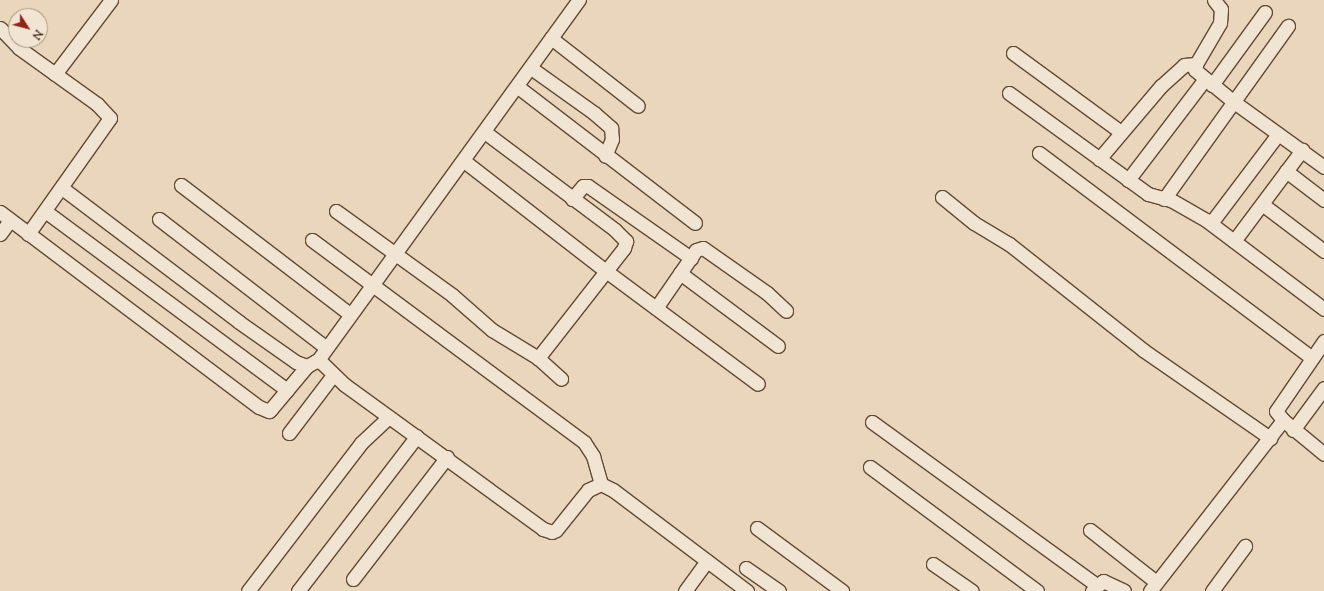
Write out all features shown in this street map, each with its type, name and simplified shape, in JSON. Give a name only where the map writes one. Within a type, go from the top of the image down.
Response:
[{"type":"street","points":[[55,74],[111,0]]},
{"type":"street","points":[[0,234],[5,216],[259,407],[269,411],[325,347],[394,256],[486,132],[579,0]]},
{"type":"street","points":[[1214,0],[1221,9],[1220,23],[1196,64],[1195,70],[1234,102],[1324,167]]},
{"type":"street","points":[[1128,180],[1265,12]]},
{"type":"street","points":[[1164,199],[1288,26]]},
{"type":"street","points":[[0,28],[18,48],[104,109],[110,118],[62,188],[28,234]]},
{"type":"street","points":[[551,38],[638,106]]},
{"type":"street","points":[[1013,52],[1120,132]]},
{"type":"street","points":[[1100,159],[1120,132],[1179,69],[1184,65],[1196,64]]},
{"type":"street","points":[[531,68],[594,113],[611,128],[612,139],[605,156]]},
{"type":"street","points":[[518,87],[605,156],[695,223]]},
{"type":"street","points":[[1009,93],[1148,194],[1171,200],[1210,223],[1324,309]]},
{"type":"street","points":[[486,132],[572,199],[615,230],[626,241],[624,248],[538,358]]},
{"type":"street","points":[[1210,223],[1278,134]]},
{"type":"street","points":[[1234,241],[1302,150]]},
{"type":"street","points":[[1040,153],[1312,358]]},
{"type":"street","points":[[464,161],[606,271],[758,384]]},
{"type":"street","points":[[1286,171],[1324,200]]},
{"type":"street","points":[[180,185],[350,314]]},
{"type":"street","points":[[572,199],[583,186],[588,186],[691,258]]},
{"type":"street","points":[[62,188],[296,362],[312,363],[334,375],[543,529],[552,532],[556,530],[588,490],[601,484]]},
{"type":"street","points":[[942,197],[974,223],[1009,244],[1143,350],[1270,438]]},
{"type":"street","points":[[1262,204],[1324,251]]},
{"type":"street","points":[[45,211],[287,390]]},
{"type":"street","points":[[336,211],[394,256],[452,296],[492,330],[538,358],[561,379]]},
{"type":"street","points":[[159,219],[325,347]]},
{"type":"street","points":[[312,240],[584,442],[591,451],[601,484],[613,490],[747,591]]},
{"type":"street","points":[[656,308],[696,250],[703,248],[767,293],[786,312]]},
{"type":"street","points":[[680,273],[778,346]]},
{"type":"street","points":[[1324,341],[1277,406],[1276,411],[1293,430],[1324,454]]},
{"type":"street","points":[[289,434],[334,375]]},
{"type":"street","points":[[1293,430],[1324,388]]},
{"type":"street","points":[[248,591],[360,443],[389,417]]},
{"type":"street","points":[[1090,530],[1153,586],[1283,420]]},
{"type":"street","points":[[872,422],[1094,588],[1107,582],[1124,591]]},
{"type":"street","points":[[298,591],[416,436]]},
{"type":"street","points":[[353,580],[447,457]]},
{"type":"street","points":[[870,467],[1037,591]]},
{"type":"street","points":[[757,528],[842,591]]},
{"type":"street","points":[[1212,591],[1245,546]]},
{"type":"street","points":[[685,591],[708,561]]},
{"type":"street","points":[[933,564],[972,591]]},
{"type":"street","points":[[746,568],[779,591]]}]
